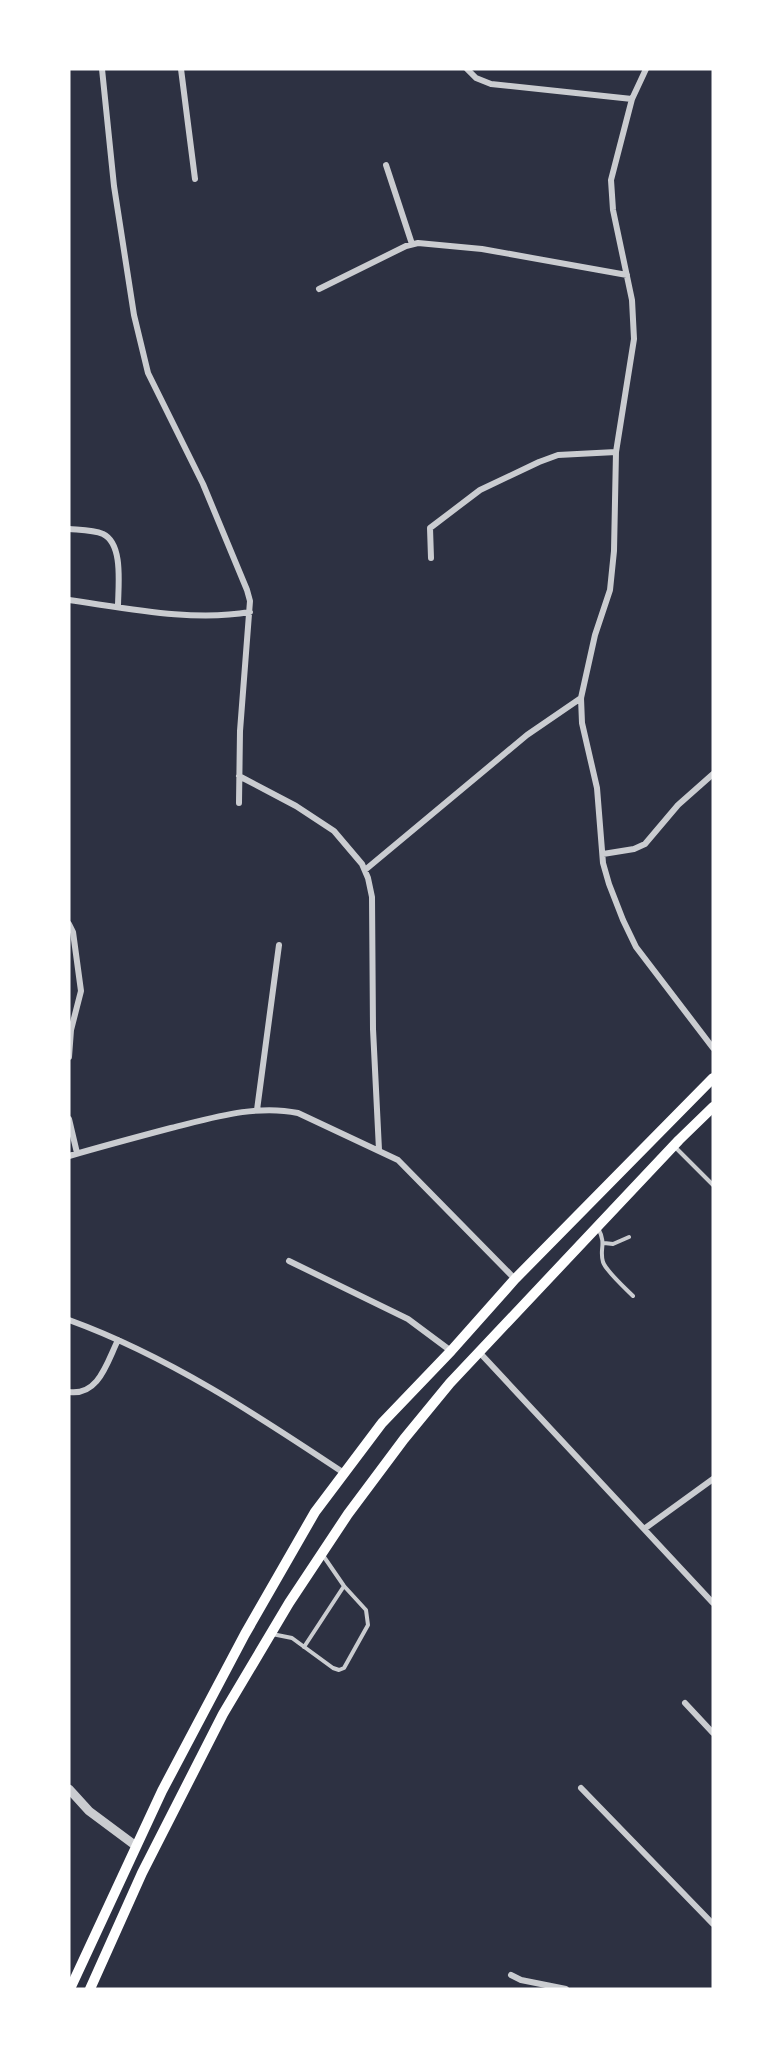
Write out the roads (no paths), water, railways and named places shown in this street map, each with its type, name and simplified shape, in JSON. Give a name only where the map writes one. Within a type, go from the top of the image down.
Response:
[{"type":"main road","points":[[70,1989],[136,1846],[245,1634],[315,1512],[382,1423],[451,1351],[515,1279],[713,1078]]},
{"type":"main road","points":[[90,1989],[141,1873],[223,1714],[348,1514],[404,1439],[450,1383],[670,1149],[713,1107]]},
{"type":"main road","points":[[652,1140],[670,1149]]},
{"type":"street","points":[[102,69],[114,186],[134,315],[148,373],[207,494],[248,590],[250,612],[241,721],[238,803]]},
{"type":"street","points":[[181,69],[195,179]]},
{"type":"street","points":[[467,69],[476,78],[491,84],[632,99]]},
{"type":"street","points":[[646,69],[632,99],[611,180],[614,210],[632,300],[634,339],[616,452],[614,551],[610,591],[595,635],[581,698],[582,723],[597,788],[603,854],[609,884],[636,947],[713,1048]]},
{"type":"street","points":[[386,165],[412,244]]},
{"type":"street","points":[[319,289],[418,243],[482,249],[627,275]]},
{"type":"street","points":[[431,558],[430,528],[480,490],[558,455],[616,452]]},
{"type":"street","points":[[69,529],[103,534],[110,540],[118,558],[118,606]]},
{"type":"street","points":[[69,600],[203,615],[250,612]]},
{"type":"street","points":[[365,870],[527,735],[581,698]]},
{"type":"street","points":[[603,854],[634,849],[645,844],[678,805],[713,774]]},
{"type":"street","points":[[239,776],[297,806],[334,831],[362,864],[368,878],[372,897],[373,1029],[379,1150]]},
{"type":"street","points":[[69,924],[73,932],[81,991],[71,1030],[69,1057]]},
{"type":"street","points":[[256,1110],[279,945]]},
{"type":"street","points":[[69,1156],[199,1121],[256,1110],[283,1110],[298,1113],[398,1160],[515,1279]]},
{"type":"street","points":[[69,1119],[77,1153]]},
{"type":"street","points":[[289,1261],[408,1318],[451,1351]]},
{"type":"street","points":[[69,1320],[118,1340],[208,1387],[278,1429],[344,1473]]},
{"type":"street","points":[[69,1392],[80,1393],[91,1389],[118,1340]]},
{"type":"street","points":[[480,1353],[713,1603]]},
{"type":"street","points":[[644,1529],[713,1479]]},
{"type":"street","points":[[685,1703],[713,1733]]},
{"type":"street","points":[[581,1788],[713,1924]]},
{"type":"street","points":[[69,1790],[89,1811],[136,1846]]},
{"type":"street","points":[[511,1975],[521,1980],[567,1989]]},
{"type":"lane","points":[[670,1149],[713,1185]]},
{"type":"lane","points":[[597,1227],[604,1243],[602,1256],[605,1266],[633,1296]]},
{"type":"lane","points":[[604,1243],[613,1244],[629,1237]]},
{"type":"lane","points":[[271,1634],[292,1638],[333,1668],[339,1670],[344,1668],[369,1625],[369,1619],[366,1610],[344,1586],[322,1553]]},
{"type":"lane","points":[[304,1647],[344,1586]]}]
